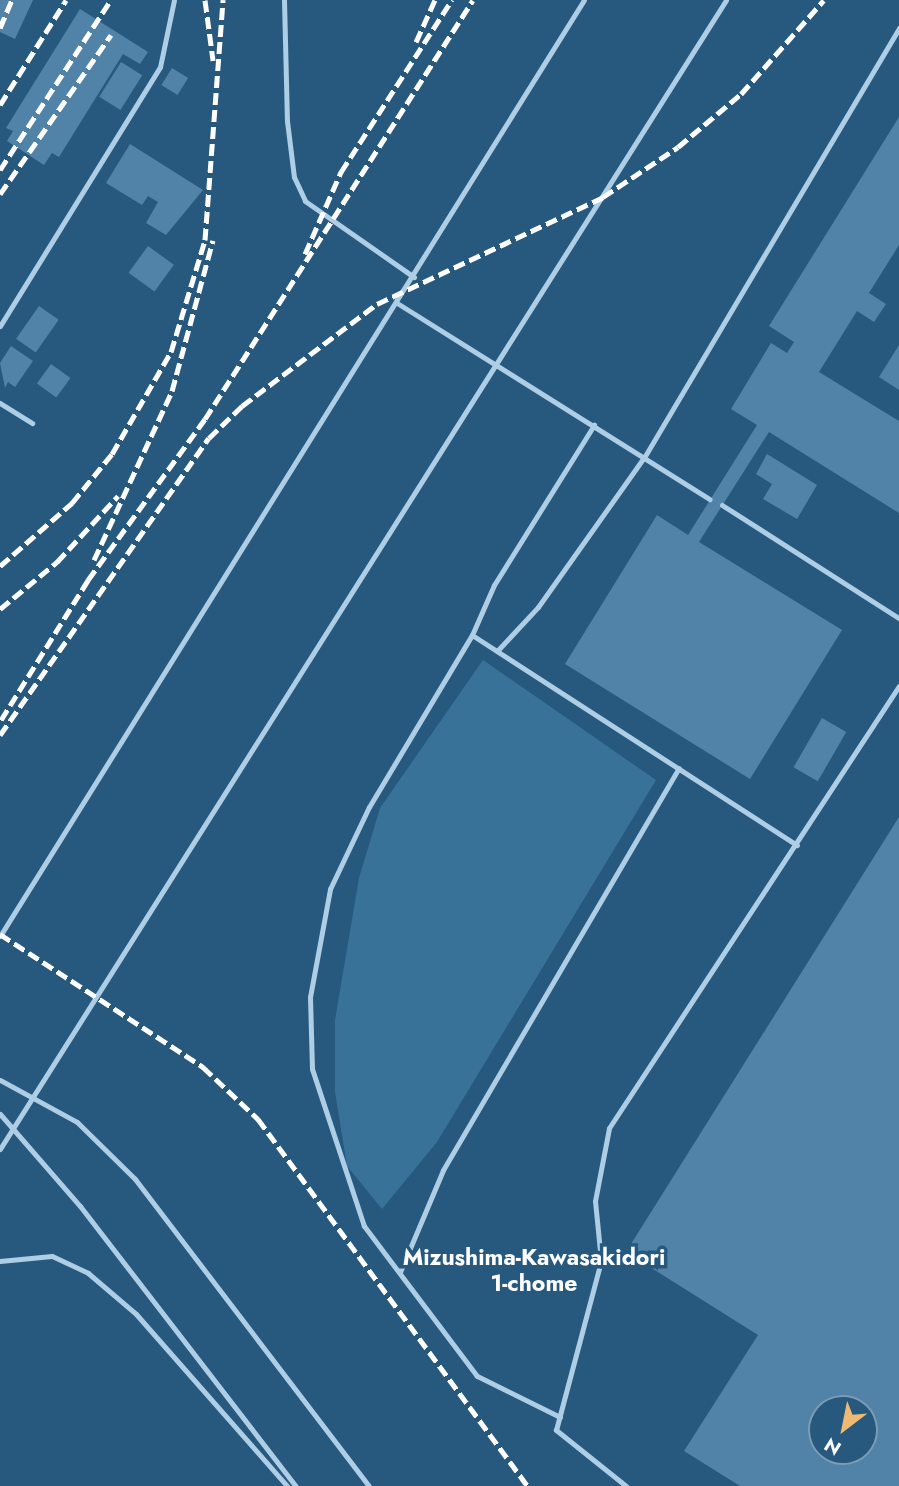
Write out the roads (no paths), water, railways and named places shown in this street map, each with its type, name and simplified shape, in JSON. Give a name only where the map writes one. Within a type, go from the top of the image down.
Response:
[{"type":"lane","points":[[0,326],[160,67],[174,0]]},
{"type":"lane","points":[[284,0],[287,121],[294,177],[304,201],[414,277]]},
{"type":"lane","points":[[0,935],[414,277],[584,0]]},
{"type":"lane","points":[[0,1149],[498,365],[726,0]]},
{"type":"lane","points":[[498,651],[538,607],[645,456],[899,28]]},
{"type":"lane","points":[[397,303],[710,499]]},
{"type":"lane","points":[[0,403],[32,423]]},
{"type":"lane","points":[[560,1417],[477,1376],[354,1209],[312,1069],[310,997],[324,912],[339,869],[472,635],[494,585],[594,425]]},
{"type":"lane","points":[[722,505],[899,618]]},
{"type":"lane","points":[[472,635],[797,845]]},
{"type":"lane","points":[[626,1486],[556,1430],[601,1261],[595,1201],[610,1128],[899,686]]},
{"type":"lane","points":[[400,1272],[443,1170],[679,768]]},
{"type":"lane","points":[[0,1080],[34,1095],[77,1122],[135,1179],[369,1486]]},
{"type":"lane","points":[[0,1114],[296,1486]]},
{"type":"lane","points":[[0,1261],[52,1256],[88,1273],[136,1314],[287,1486]]},
{"type":"railway","points":[[0,28],[12,0]]},
{"type":"railway","points":[[0,105],[66,0]]},
{"type":"railway","points":[[0,170],[111,0]]},
{"type":"railway","points":[[205,0],[213,60]]},
{"type":"railway","points":[[0,566],[72,503],[112,454],[171,352],[205,240],[223,0]]},
{"type":"railway","points":[[416,42],[435,0]]},
{"type":"railway","points":[[305,254],[341,172],[452,0]]},
{"type":"railway","points":[[1,720],[88,580],[205,419],[473,0]]},
{"type":"railway","points":[[0,735],[209,438],[242,406],[377,304],[603,197],[678,147],[741,94],[824,0]]},
{"type":"railway","points":[[0,194],[111,35]]},
{"type":"railway","points":[[94,560],[172,391],[213,240]]},
{"type":"railway","points":[[0,609],[57,562],[118,496]]},
{"type":"railway","points":[[0,934],[203,1067],[258,1119],[528,1486]]},
{"type":"district","name":"Mizushima-Kawasakidori 1-chome","points":[[534,1270]]}]
